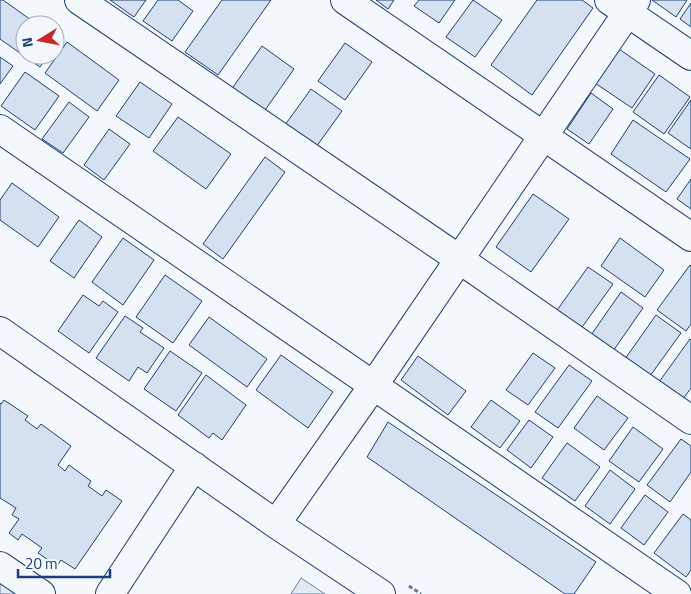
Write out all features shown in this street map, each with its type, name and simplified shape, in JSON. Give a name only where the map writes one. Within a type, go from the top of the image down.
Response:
[{"type":"street","points":[[79,0],[691,420]]},
{"type":"street","points":[[345,0],[691,237]]},
{"type":"street","points":[[276,524],[544,136],[624,4],[691,56]]},
{"type":"street","points":[[0,129],[678,594]]},
{"type":"street","points":[[0,332],[276,524],[381,594]]},
{"type":"street","points":[[110,594],[194,466]]},
{"type":"street","points":[[0,566],[41,594]]},
{"type":"shaded area","points":[[0,573],[18,594],[0,594]]},
{"type":"shaded area","points":[[301,578],[325,594],[291,594]]},
{"type":"building","points":[[0,0],[3,0],[24,15],[15,15],[15,50],[0,39]]},
{"type":"building","points":[[110,0],[146,0],[134,17]]},
{"type":"building","points":[[158,0],[178,0],[193,11],[172,41],[143,21]]},
{"type":"building","points":[[222,0],[271,0],[218,75],[185,52]]},
{"type":"building","points":[[376,0],[394,0],[388,9]]},
{"type":"building","points":[[419,0],[455,0],[439,23],[414,6]]},
{"type":"building","points":[[473,0],[502,20],[475,57],[446,37]]},
{"type":"building","points":[[537,0],[582,0],[593,8],[532,95],[491,65]]},
{"type":"building","points":[[652,0],[687,0],[676,17]]},
{"type":"building","points":[[691,3],[691,27],[680,19]]},
{"type":"building","points":[[67,42],[119,80],[97,111],[45,73],[51,65],[65,65],[65,45]]},
{"type":"building","points":[[345,43],[372,62],[345,100],[318,81]]},
{"type":"building","points":[[262,46],[294,69],[263,113],[231,90]]},
{"type":"building","points":[[619,49],[655,74],[632,108],[595,83]]},
{"type":"building","points":[[0,57],[13,66],[0,84]]},
{"type":"building","points":[[25,72],[59,96],[35,130],[1,106]]},
{"type":"building","points":[[659,75],[690,97],[664,134],[633,112]]},
{"type":"building","points":[[140,82],[172,104],[149,138],[116,116]]},
{"type":"building","points":[[311,89],[342,111],[316,147],[285,125]]},
{"type":"building","points":[[591,93],[613,109],[589,144],[567,129]]},
{"type":"building","points":[[691,100],[691,149],[668,133]]},
{"type":"building","points":[[69,102],[89,117],[63,153],[42,139]]},
{"type":"building","points":[[178,117],[231,154],[206,189],[153,151]]},
{"type":"building","points":[[633,120],[690,159],[666,192],[611,154]]},
{"type":"building","points":[[109,129],[130,144],[104,180],[84,165]]},
{"type":"building","points":[[265,157],[285,172],[223,259],[203,244]]},
{"type":"building","points":[[691,179],[691,209],[677,199]]},
{"type":"building","points":[[12,183],[59,217],[38,247],[0,220],[0,200]]},
{"type":"building","points":[[533,194],[569,219],[531,272],[496,247]]},
{"type":"building","points":[[79,220],[102,237],[74,278],[50,261]]},
{"type":"building","points":[[123,238],[154,260],[123,305],[92,282]]},
{"type":"building","points":[[620,238],[664,270],[645,297],[601,266]]},
{"type":"building","points":[[690,265],[691,324],[686,331],[657,310]]},
{"type":"building","points":[[588,267],[613,284],[580,330],[555,313]]},
{"type":"building","points":[[165,275],[202,301],[173,343],[136,317]]},
{"type":"building","points":[[621,292],[643,308],[611,354],[589,338]]},
{"type":"building","points":[[83,295],[99,306],[103,301],[118,312],[89,353],[58,331]]},
{"type":"building","points":[[656,315],[681,333],[650,376],[625,359]]},
{"type":"building","points":[[125,316],[143,328],[140,332],[164,348],[147,373],[138,367],[129,381],[96,358]]},
{"type":"building","points":[[209,317],[267,359],[247,387],[189,345]]},
{"type":"building","points":[[690,339],[691,388],[683,399],[659,382]]},
{"type":"building","points":[[170,351],[202,373],[176,411],[144,389]]},
{"type":"building","points":[[533,353],[555,368],[528,405],[506,390]]},
{"type":"building","points":[[281,355],[333,392],[308,428],[256,390]]},
{"type":"building","points":[[418,356],[466,391],[448,415],[401,380]]},
{"type":"building","points":[[569,365],[592,381],[558,428],[535,412]]},
{"type":"building","points":[[206,375],[246,405],[222,440],[213,433],[209,438],[178,415]]},
{"type":"building","points":[[597,396],[628,418],[604,450],[574,428]]},
{"type":"building","points":[[4,400],[28,416],[25,420],[37,429],[41,424],[71,446],[58,465],[65,471],[69,465],[91,481],[88,486],[102,496],[106,490],[122,501],[75,569],[61,560],[57,566],[38,553],[42,548],[22,534],[18,540],[9,533],[19,519],[12,515],[16,508],[0,498],[0,403]]},
{"type":"building","points":[[491,400],[520,421],[500,448],[471,427]]},
{"type":"building","points":[[529,420],[553,437],[531,468],[507,450]]},
{"type":"building","points":[[388,422],[596,562],[574,594],[565,594],[367,457]]},
{"type":"building","points":[[633,427],[663,449],[639,482],[609,461]]},
{"type":"building","points":[[681,439],[691,446],[691,472],[670,502],[647,485]]},
{"type":"building","points":[[567,443],[600,467],[575,501],[542,478]]},
{"type":"building","points":[[610,470],[635,489],[610,524],[585,506]]},
{"type":"building","points":[[645,495],[668,512],[644,545],[621,528]]},
{"type":"building","points":[[683,514],[691,520],[691,570],[686,577],[654,553]]}]
